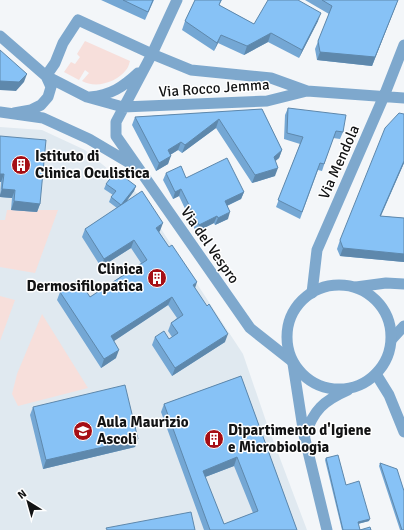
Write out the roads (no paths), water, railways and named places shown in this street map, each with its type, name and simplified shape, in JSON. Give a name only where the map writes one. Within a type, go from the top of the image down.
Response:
[{"type":"street","name":"Via del Vespro","points":[[177,0],[152,54],[116,122],[116,136],[250,328],[293,362]]},
{"type":"street","name":"Via Rocco Jemma","points":[[46,76],[55,63],[63,43],[78,20],[191,70],[271,78],[307,91],[404,98]]},
{"type":"street","points":[[0,36],[46,76],[87,97],[123,107]]},
{"type":"street","name":"Via Mendola","points":[[312,293],[317,250],[384,96],[404,45]]},
{"type":"street","points":[[87,97],[100,96],[113,92],[128,82],[145,67]]},
{"type":"street","points":[[14,113],[31,110],[41,105],[48,97],[50,87],[46,76]]},
{"type":"street","name":"Via Rocco Jemma","points":[[123,107],[266,101],[307,91]]},
{"type":"street","points":[[0,112],[43,118],[88,139],[138,168]]},
{"type":"street","points":[[327,530],[304,435],[293,362],[287,343],[289,324],[292,314],[304,298],[320,288],[338,284],[356,287],[386,283],[404,284]]},
{"type":"street","points":[[304,435],[315,412],[320,407],[336,396],[361,385],[376,374],[387,358],[392,339],[388,317],[375,298],[356,287]]},
{"type":"street","points":[[392,339],[404,326]]},
{"type":"street","points":[[293,362],[304,376],[318,385],[335,389],[352,388]]},
{"type":"street","points":[[376,374],[389,395],[404,432]]},
{"type":"place","name":"Istituto di Clinica Oculistica","points":[[21,165]]},
{"type":"place","name":"Clinica Dermosifilopatica","points":[[157,278]]},
{"type":"place","name":"Aula Maurizio Ascoli","points":[[83,431]]},
{"type":"place","name":"Dipartimento d'Igiene e Microbiologia","points":[[214,439]]}]
